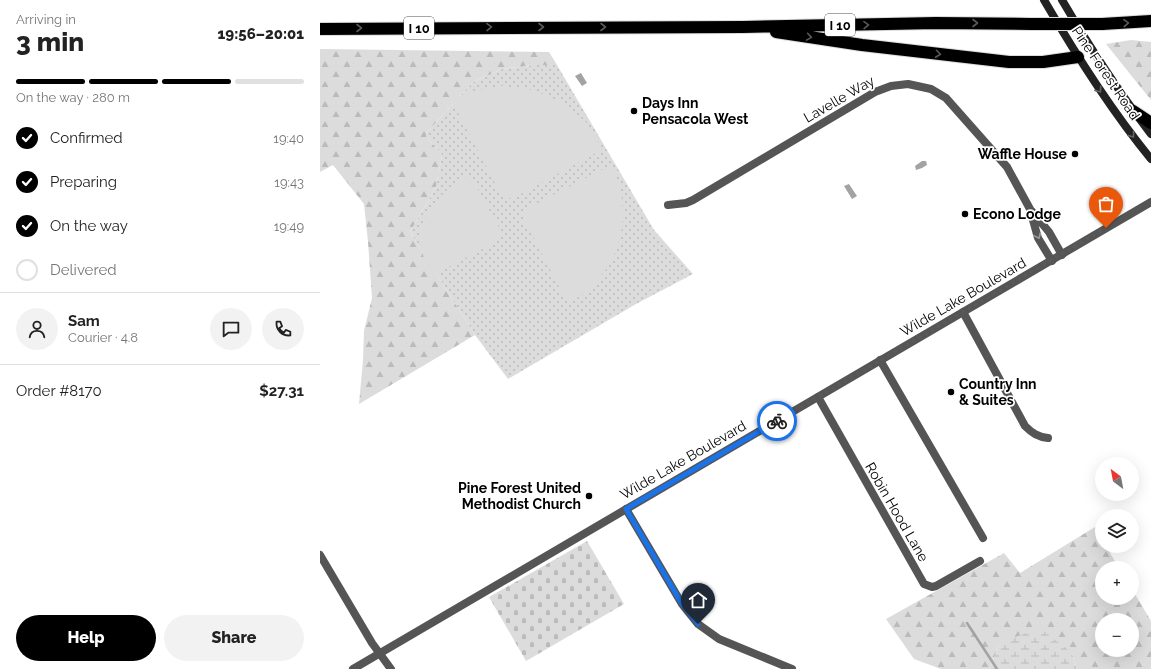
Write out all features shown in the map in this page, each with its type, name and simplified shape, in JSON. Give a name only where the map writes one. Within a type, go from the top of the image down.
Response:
[{"type":"highway","name":"I 10","points":[[320,29],[743,27],[936,23],[1102,24],[1151,21]]},
{"type":"highway","points":[[743,27],[862,45],[1009,62],[1043,62],[1078,57]]},
{"type":"highway","points":[[1133,111],[1151,123]]},
{"type":"main road","name":"Pine Forest Road","points":[[1044,0],[1078,57],[1114,111],[1151,159]]},
{"type":"main road","name":"Pine Forest Road","points":[[1062,0],[1098,60],[1133,111],[1151,134]]},
{"type":"street","name":"Lavelle Way","points":[[668,205],[686,203],[693,200],[875,92],[891,86],[908,84],[931,89],[950,102],[1007,167],[1030,209],[1048,232],[1062,255]]},
{"type":"street","name":"Wilde Lake Boulevard","points":[[353,669],[1151,202]]},
{"type":"street","name":"Lavelle Way","points":[[1030,209],[1038,238],[1052,261]]},
{"type":"street","points":[[963,312],[1026,426],[1032,433],[1048,438]]},
{"type":"street","points":[[880,360],[983,538]]},
{"type":"street","name":"Robin Hood Lane","points":[[818,397],[924,584],[928,586],[936,586],[980,561]]},
{"type":"street","points":[[626,509],[682,604],[698,624],[726,642],[792,669]]},
{"type":"street","points":[[320,555],[372,643],[391,669]]},
{"type":"green space","points":[[1131,40],[1151,42],[1151,100],[1106,44]]},
{"type":"green space","points":[[320,49],[549,52],[557,65],[532,65],[502,69],[473,82],[427,132],[426,136],[442,155],[436,187],[410,232],[475,335],[359,404],[364,331],[372,298],[364,204],[333,165],[320,172]]},
{"type":"green space","points":[[532,65],[557,65],[654,230],[693,274],[636,304],[508,379],[475,335],[410,232],[436,187],[442,155],[426,136],[427,132],[473,82],[502,69]]},
{"type":"green space","points":[[501,86],[533,90],[564,103],[587,123],[603,149],[512,199],[501,195],[452,101],[473,91]]},
{"type":"green space","points":[[611,165],[619,185],[622,201],[622,228],[619,240],[615,252],[602,275],[593,285],[568,304],[523,218],[528,208]]},
{"type":"green space","points":[[470,175],[502,233],[500,240],[431,276],[419,242],[422,225],[434,204],[444,193],[454,184]]},
{"type":"green space","points":[[1095,527],[1095,553],[1110,553],[1115,561],[1095,561],[1095,605],[1139,605],[1139,601],[1151,621],[1151,669],[1077,669],[1072,653],[999,643],[990,669],[941,669],[914,659],[886,619],[1004,553],[1020,573]]},
{"type":"green space","points":[[587,541],[624,604],[526,661],[489,597]]},
{"type":"green space","points":[[1040,628],[1072,653],[1077,669],[990,669],[999,643]]},
{"type":"shaded area","points":[[581,73],[587,83],[582,86],[575,76]]},
{"type":"shaded area","points":[[922,161],[926,161],[927,165],[916,170],[915,166]]},
{"type":"shaded area","points":[[849,184],[857,196],[852,199],[844,186]]},
{"type":"waterway","points":[[967,623],[997,669]]},
{"type":"way so far","points":[[777,421],[1106,228]]},
{"type":"place","name":"Days Inn Pensacola West","points":[[634,111]]},
{"type":"place","name":"Waffle House","points":[[1075,154]]},
{"type":"place","name":"Econo Lodge","points":[[965,214]]},
{"type":"place","name":"Country Inn & Suites","points":[[951,392]]},
{"type":"place","name":"Pine Forest United Methodist Church","points":[[589,496]]},
{"type":"route","points":[[698,624],[682,604],[626,509],[777,421]]}]
